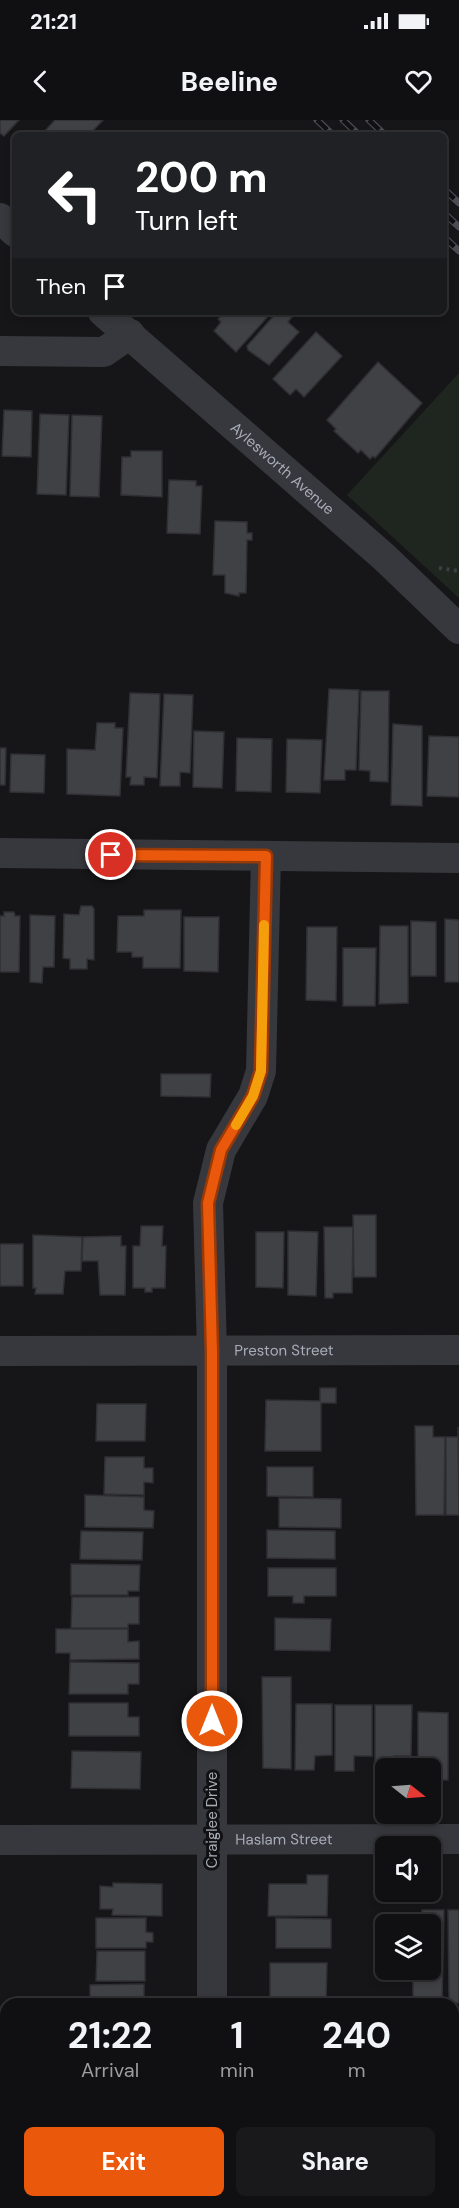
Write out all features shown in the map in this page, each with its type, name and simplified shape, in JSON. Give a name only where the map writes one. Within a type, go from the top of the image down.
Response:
[{"type":"street","points":[[0,218],[12,229]]},
{"type":"street","name":"Aylesworth Avenue","points":[[107,315],[384,557],[459,629]]},
{"type":"street","points":[[0,351],[104,352],[130,334]]},
{"type":"street","points":[[0,854],[459,858]]},
{"type":"street","name":"Craiglee Drive","points":[[212,1998],[212,1352],[208,1203],[221,1150],[253,1096],[261,1071],[266,856]]},
{"type":"street","name":"Preston Street","points":[[0,1351],[459,1350]]},
{"type":"street","name":"Haslam Street","points":[[0,1840],[459,1839]]},
{"type":"shaded area","points":[[459,373],[459,598],[347,495]]},
{"type":"building","points":[[0,120],[19,120],[4,136],[0,133]]},
{"type":"building","points":[[55,120],[103,120],[92,132],[44,132]]},
{"type":"building","points":[[222,315],[269,315],[236,352],[214,331],[221,322],[218,319]]},
{"type":"building","points":[[274,315],[294,315],[288,322],[299,332],[269,365],[248,350],[247,346]]},
{"type":"building","points":[[316,332],[342,356],[304,397],[296,389],[290,395],[273,379]]},
{"type":"building","points":[[378,362],[422,403],[375,458],[373,456],[370,459],[361,450],[358,453],[334,431],[336,429],[327,420]]},
{"type":"building","points":[[4,410],[32,411],[31,457],[2,456]]},
{"type":"building","points":[[40,414],[69,415],[66,495],[37,494]]},
{"type":"building","points":[[72,415],[102,416],[99,497],[70,496]]},
{"type":"building","points":[[131,451],[162,451],[162,497],[121,495],[122,457],[131,457]]},
{"type":"building","points":[[169,480],[196,481],[196,486],[202,486],[200,534],[167,533]]},
{"type":"building","points":[[215,521],[247,522],[247,533],[252,533],[252,540],[247,540],[246,593],[239,593],[239,596],[225,593],[225,575],[213,575]]},
{"type":"building","points":[[329,689],[359,690],[356,770],[345,770],[345,780],[324,780]]},
{"type":"building","points":[[361,691],[389,691],[388,782],[370,781],[370,771],[359,770]]},
{"type":"building","points":[[130,693],[160,694],[157,778],[144,777],[144,785],[130,785],[131,777],[126,777]]},
{"type":"building","points":[[164,694],[193,695],[190,773],[180,772],[180,786],[160,786]]},
{"type":"building","points":[[97,723],[115,723],[115,728],[123,728],[120,796],[67,794],[67,749],[95,750]]},
{"type":"building","points":[[393,724],[422,726],[422,806],[391,805]]},
{"type":"building","points":[[194,731],[224,732],[222,788],[193,787]]},
{"type":"building","points":[[429,736],[459,737],[459,797],[427,796]]},
{"type":"building","points":[[237,738],[272,739],[271,792],[236,791]]},
{"type":"building","points":[[287,739],[322,740],[320,793],[286,792]]},
{"type":"building","points":[[0,748],[6,748],[5,785],[0,785]]},
{"type":"building","points":[[11,754],[45,755],[44,793],[10,792]]},
{"type":"building","points":[[81,906],[92,906],[94,909],[94,960],[87,959],[87,969],[70,969],[70,959],[63,958],[64,914],[79,915]]},
{"type":"building","points":[[144,910],[181,910],[180,968],[143,968],[143,957],[132,957],[132,952],[117,952],[118,916],[144,916]]},
{"type":"building","points":[[4,912],[14,912],[15,916],[20,916],[19,972],[0,972],[0,916],[4,916]]},
{"type":"building","points":[[30,915],[55,916],[54,967],[43,967],[42,983],[30,982]]},
{"type":"building","points":[[184,917],[219,917],[218,972],[184,971]]},
{"type":"building","points":[[445,919],[459,920],[459,982],[445,982]]},
{"type":"building","points":[[411,921],[436,922],[436,976],[411,976]]},
{"type":"building","points":[[380,926],[408,926],[408,1003],[379,1004]]},
{"type":"building","points":[[307,927],[337,927],[336,1001],[306,1000]]},
{"type":"building","points":[[343,948],[376,948],[375,1006],[343,1006]]},
{"type":"building","points":[[161,1074],[211,1074],[210,1097],[161,1096]]},
{"type":"building","points":[[353,1215],[376,1215],[376,1277],[354,1277]]},
{"type":"building","points":[[141,1226],[163,1226],[162,1246],[166,1246],[165,1288],[152,1288],[152,1292],[145,1292],[145,1288],[133,1288],[133,1246],[140,1246]]},
{"type":"building","points":[[324,1227],[353,1227],[352,1293],[333,1293],[333,1298],[325,1298]]},
{"type":"building","points":[[288,1231],[318,1232],[316,1296],[288,1295]]},
{"type":"building","points":[[256,1232],[284,1232],[283,1288],[256,1287]]},
{"type":"building","points":[[33,1235],[82,1237],[81,1271],[65,1271],[63,1294],[35,1294]]},
{"type":"building","points":[[121,1236],[121,1246],[126,1246],[125,1295],[100,1295],[98,1261],[82,1261],[83,1237]]},
{"type":"building","points":[[0,1244],[23,1244],[23,1286],[0,1286]]},
{"type":"building","points":[[320,1388],[336,1388],[336,1403],[321,1403],[321,1451],[265,1451],[266,1400],[320,1401]]},
{"type":"building","points":[[97,1404],[146,1404],[145,1441],[96,1441]]},
{"type":"building","points":[[415,1426],[433,1426],[433,1437],[445,1437],[444,1515],[416,1515]]},
{"type":"building","points":[[458,1427],[459,1515],[446,1515],[446,1437],[458,1437]]},
{"type":"building","points":[[105,1457],[144,1457],[144,1468],[153,1468],[153,1483],[144,1482],[144,1495],[104,1494]]},
{"type":"building","points":[[267,1467],[313,1467],[313,1497],[267,1496]]},
{"type":"building","points":[[85,1495],[144,1497],[144,1510],[154,1511],[153,1528],[85,1527]]},
{"type":"building","points":[[279,1498],[341,1499],[341,1528],[279,1527]]},
{"type":"building","points":[[267,1530],[335,1531],[335,1559],[267,1558]]},
{"type":"building","points":[[81,1531],[143,1532],[142,1560],[80,1559]]},
{"type":"building","points":[[71,1564],[140,1565],[139,1591],[128,1591],[128,1595],[71,1595]]},
{"type":"building","points":[[268,1568],[336,1568],[336,1596],[304,1596],[304,1603],[293,1603],[293,1596],[268,1596]]},
{"type":"building","points":[[72,1597],[139,1597],[139,1624],[128,1624],[128,1628],[71,1628]]},
{"type":"building","points":[[275,1618],[331,1619],[330,1651],[275,1650]]},
{"type":"building","points":[[56,1629],[128,1629],[128,1642],[139,1641],[139,1659],[70,1660],[70,1653],[56,1653]]},
{"type":"building","points":[[70,1662],[139,1663],[139,1684],[128,1684],[128,1694],[69,1694]]},
{"type":"building","points":[[262,1677],[291,1677],[291,1769],[263,1768]]},
{"type":"building","points":[[69,1703],[128,1703],[128,1717],[139,1717],[139,1736],[69,1736]]},
{"type":"building","points":[[296,1704],[332,1704],[332,1755],[315,1756],[314,1770],[295,1770]]},
{"type":"building","points":[[335,1705],[372,1705],[372,1756],[354,1756],[354,1771],[335,1771]]},
{"type":"building","points":[[375,1705],[412,1705],[411,1756],[375,1758]]},
{"type":"building","points":[[418,1712],[448,1713],[448,1780],[441,1780],[441,1758],[418,1758]]},
{"type":"building","points":[[72,1751],[141,1752],[140,1789],[71,1788]]},
{"type":"building","points":[[307,1875],[328,1875],[327,1916],[268,1916],[269,1884],[307,1884]]},
{"type":"building","points":[[113,1883],[162,1884],[162,1916],[112,1915],[113,1909],[100,1909],[100,1886],[113,1887]]},
{"type":"building","points":[[422,1910],[444,1910],[442,1998],[413,1998],[413,1980],[441,1980],[441,1914],[422,1914]]},
{"type":"building","points":[[448,1910],[459,1910],[459,1998],[449,1998]]},
{"type":"building","points":[[96,1918],[146,1918],[146,1932],[153,1933],[153,1942],[146,1942],[146,1948],[96,1948]]},
{"type":"building","points":[[276,1918],[331,1919],[331,1948],[276,1948]]},
{"type":"building","points":[[97,1951],[145,1951],[145,1981],[96,1981]]},
{"type":"building","points":[[270,1963],[327,1963],[326,1998],[270,1998]]},
{"type":"building","points":[[144,1984],[144,1998],[90,1998],[90,1985]]},
{"type":"railway","points":[[317,120],[330,132]]},
{"type":"railway","points":[[343,120],[356,132]]},
{"type":"railway","points":[[369,120],[382,132]]},
{"type":"railway","points":[[447,192],[459,203]]},
{"type":"railway","points":[[447,216],[459,227]]},
{"type":"railway","points":[[447,240],[459,251]]},
{"type":"slow traffic","points":[[236,1125],[253,1096],[261,1071],[264,925]]},
{"type":"route","points":[[111,855],[266,856],[261,1071],[253,1096],[221,1150],[208,1203],[212,1352],[212,1721]]}]
